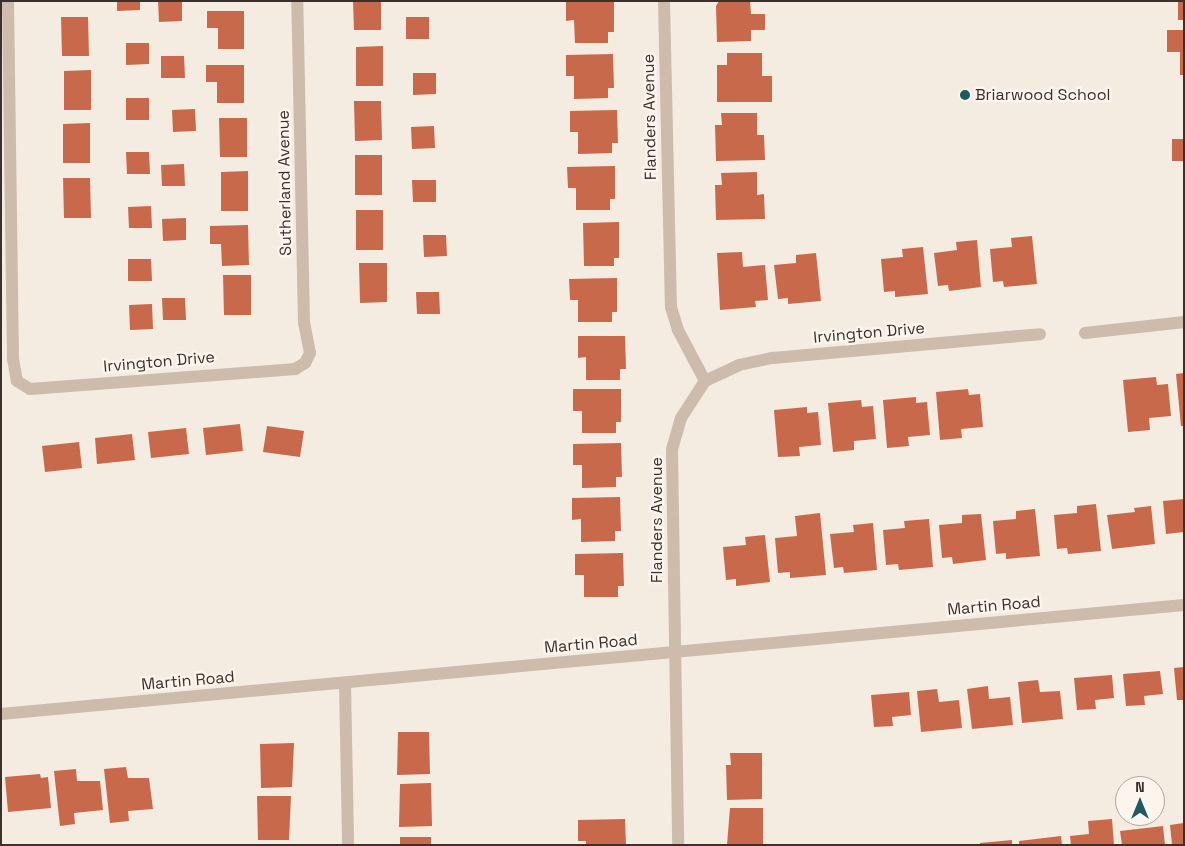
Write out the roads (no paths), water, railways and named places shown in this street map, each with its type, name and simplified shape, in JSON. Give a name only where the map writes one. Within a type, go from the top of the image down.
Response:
[{"type":"street","name":"Irvington Drive","points":[[8,1],[13,360],[17,381],[30,390],[276,368],[295,369],[305,363]]},
{"type":"street","name":"Sutherland Avenue","points":[[297,1],[304,323],[310,353],[305,363]]},
{"type":"street","name":"Flanders Avenue","points":[[664,1],[671,307],[678,330],[705,381],[681,418],[672,450],[678,845]]},
{"type":"street","points":[[1085,333],[1184,322]]},
{"type":"street","name":"Irvington Drive","points":[[705,381],[739,365],[774,358],[1040,334]]},
{"type":"street","name":"Martin Road","points":[[1,714],[1184,605]]},
{"type":"street","points":[[345,683],[348,845]]},
{"type":"place","name":"Briarwood School","points":[[965,95]]}]
